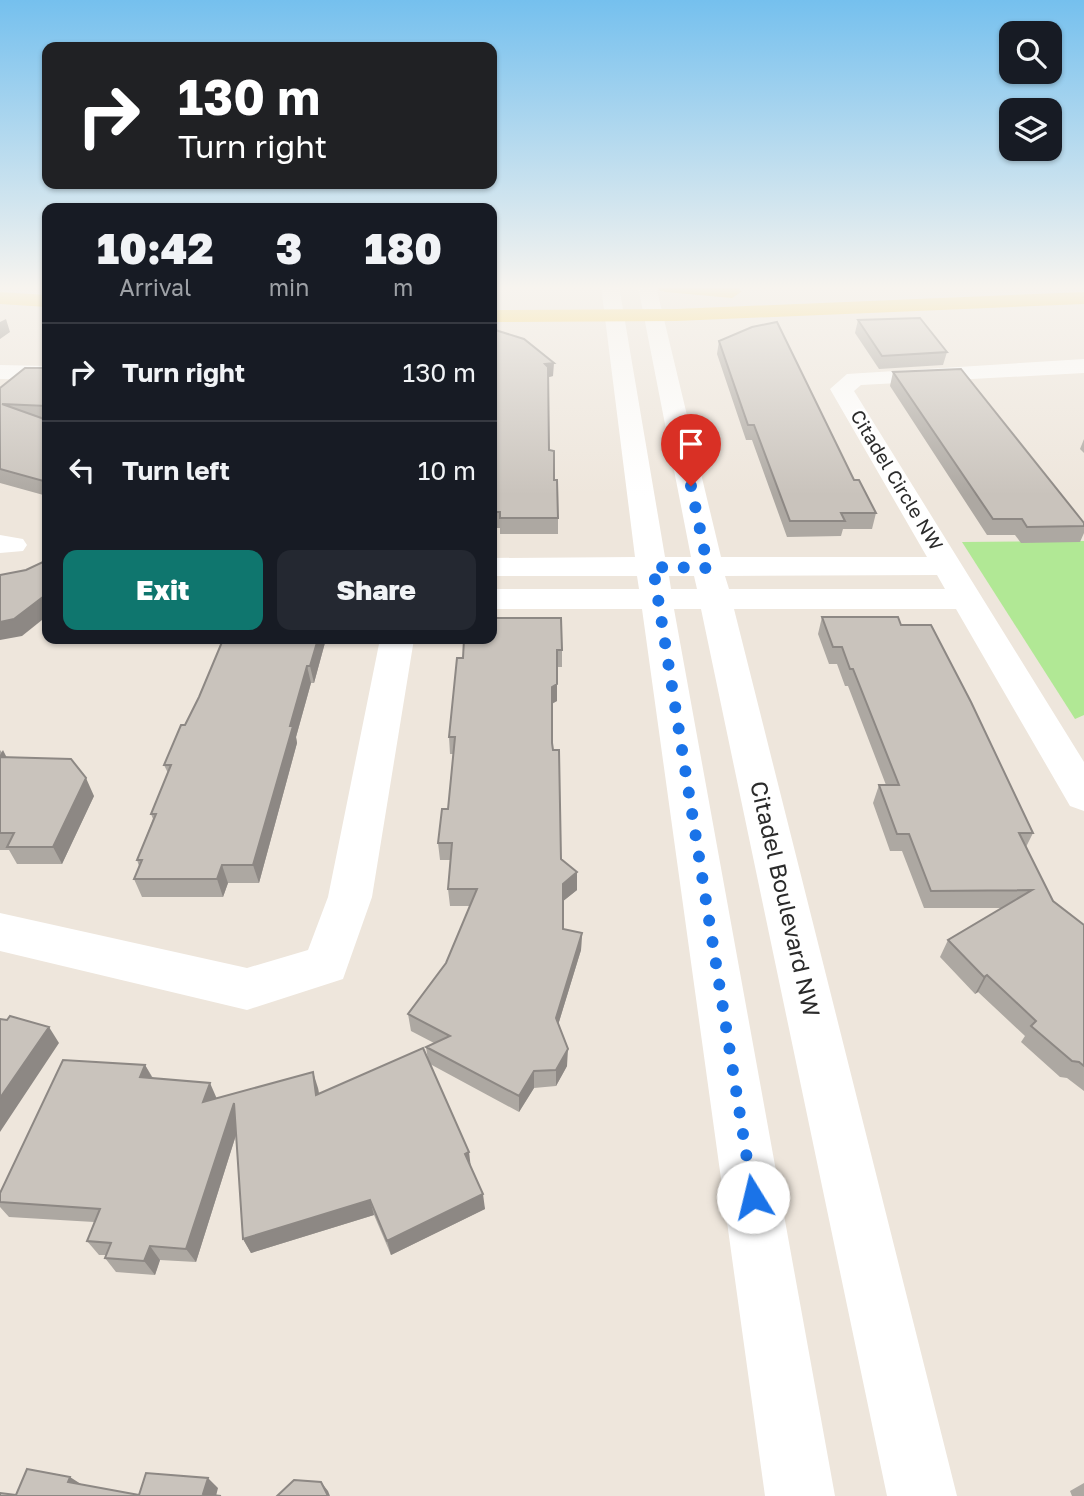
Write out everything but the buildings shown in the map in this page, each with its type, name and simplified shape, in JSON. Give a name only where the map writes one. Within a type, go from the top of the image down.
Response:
[{"type":"street","points":[[620,356],[800,1496]]},
{"type":"street","name":"Citadel Boulevard NW","points":[[666,356],[712,583],[922,1496]]},
{"type":"street","name":"Citadel Circle NW","points":[[1084,366],[855,379],[842,388],[1084,796]]},
{"type":"street","points":[[0,372],[42,373]]},
{"type":"street","name":"Citadel Circle NW","points":[[712,583],[948,566]]},
{"type":"street","points":[[497,567],[654,583]]},
{"type":"street","points":[[497,599],[654,583]]},
{"type":"street","name":"Citadel Circle NW","points":[[654,583],[712,583],[967,599]]},
{"type":"street","points":[[0,932],[247,989],[326,965],[349,898],[396,644]]},
{"type":"green space","points":[[1084,541],[1084,715],[1075,719],[962,542]]},
{"type":"route","points":[[691,486],[708,568],[653,567],[753,1197]]}]
